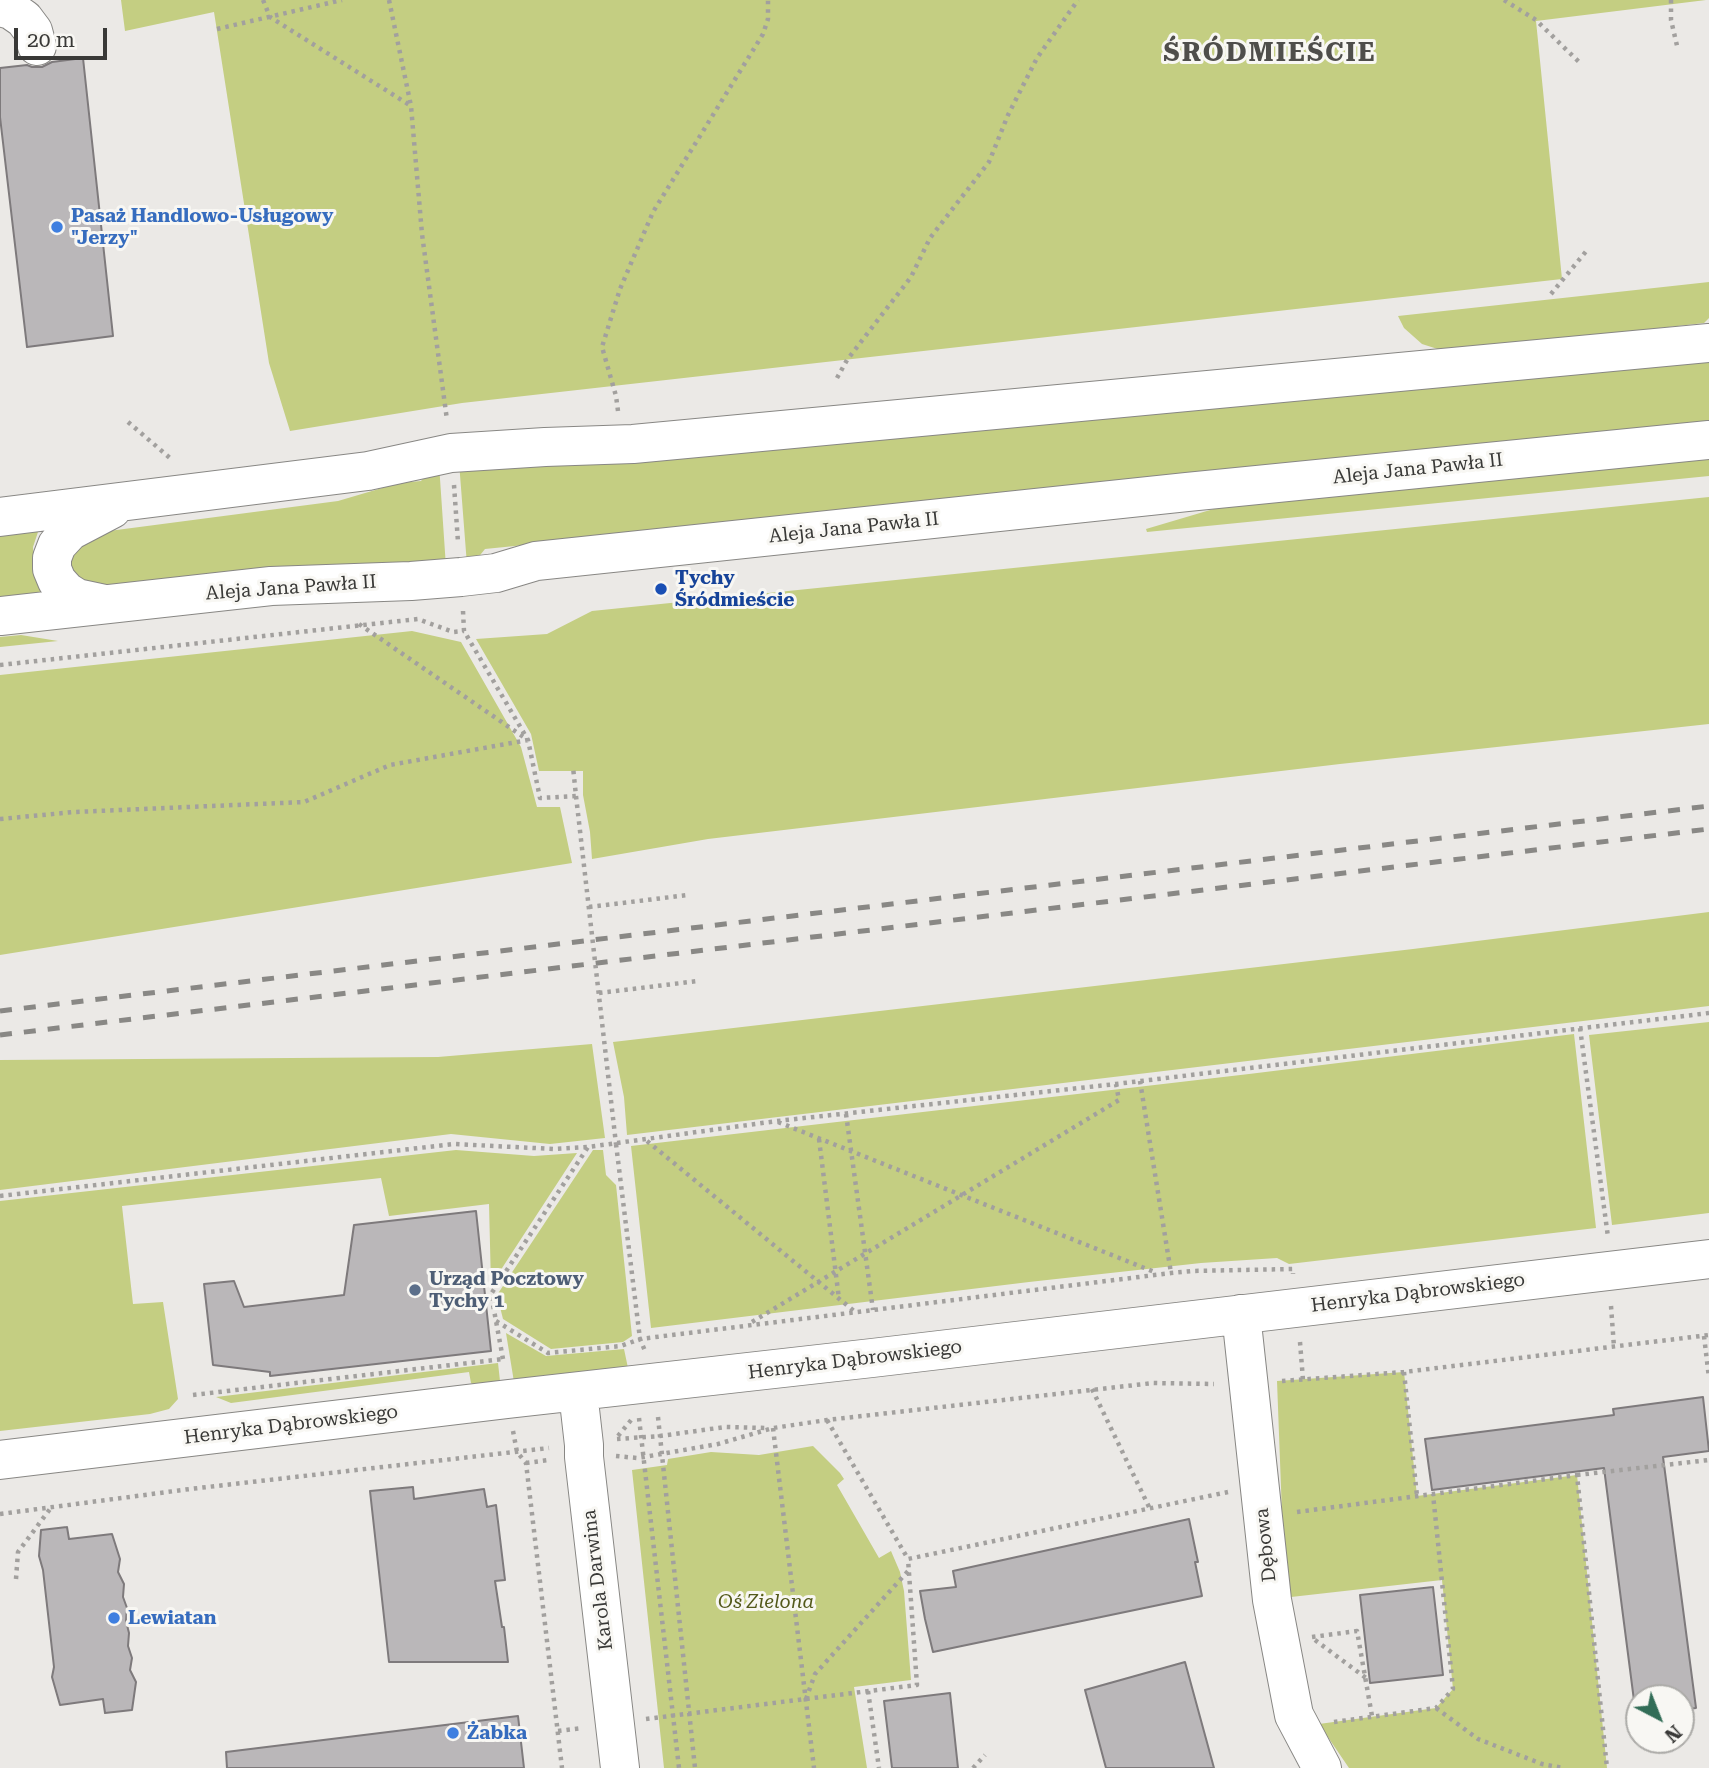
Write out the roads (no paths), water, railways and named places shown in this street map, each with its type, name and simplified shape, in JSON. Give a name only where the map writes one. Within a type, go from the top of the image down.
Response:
[{"type":"street","points":[[0,7],[11,10],[24,19],[33,31],[37,46]]},
{"type":"street","points":[[0,517],[368,471],[451,453],[633,444],[1709,343]]},
{"type":"street","name":"Aleja Jana Pawła II","points":[[0,616],[271,586],[461,577],[496,573],[536,561],[1709,440]]},
{"type":"street","points":[[108,605],[77,598],[66,591],[57,581],[52,569],[52,558],[57,545],[70,531],[130,500]]},
{"type":"street","name":"Henryka Dąbrowskiego","points":[[0,1460],[1709,1259]]},
{"type":"street","name":"Dębowa","points":[[1241,1314],[1272,1600],[1294,1715],[1322,1768]]},
{"type":"street","name":"Karola Darwina","points":[[578,1392],[604,1446],[587,1483],[620,1768]]},
{"type":"railway","points":[[0,1011],[1709,806]]},
{"type":"railway","points":[[0,1035],[1709,829]]},
{"type":"place","name":"Pasaż Handlowo-Usługowy \"Jerzy\"","points":[[57,227]]},
{"type":"place","name":"Tychy Śródmieście","points":[[661,589]]},
{"type":"place","name":"Urząd Pocztowy Tychy 1","points":[[415,1290]]},
{"type":"place","name":"Lewiatan","points":[[114,1618]]},
{"type":"place","name":"Żabka","points":[[453,1733]]},
{"type":"district","name":"ŚRÓDMIEŚCIE","points":[[1270,53]]},
{"type":"park label","name":"Oś Zielona","points":[[766,1602]]}]
